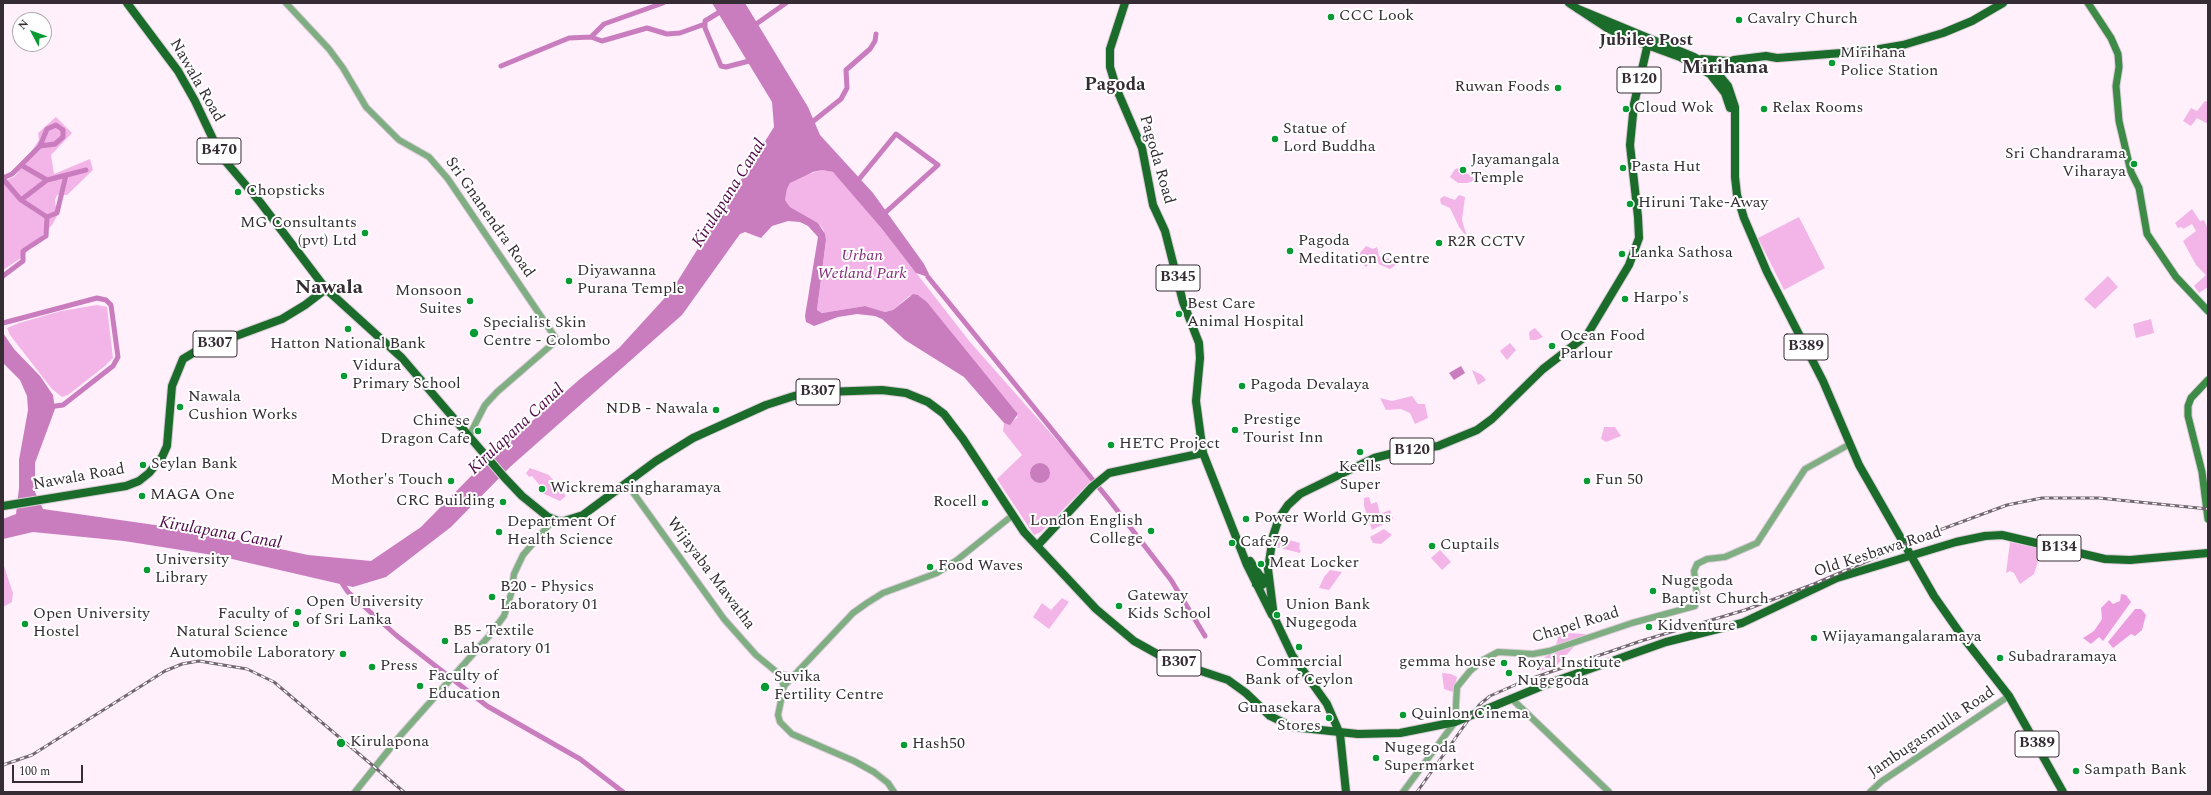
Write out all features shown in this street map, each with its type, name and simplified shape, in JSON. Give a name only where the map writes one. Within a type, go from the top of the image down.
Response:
[{"type":"main road","name":"Nawala Road","points":[[127,3],[178,71],[195,101],[221,156],[268,212],[326,289],[402,358],[504,477],[524,498],[553,520]]},
{"type":"main road","name":"Pagoda Road","points":[[1125,3],[1110,48],[1110,67],[1117,90],[1142,148],[1153,205],[1165,231],[1183,302],[1199,343],[1200,358],[1196,401],[1203,453],[1225,512],[1256,584],[1274,617]]},
{"type":"main road","name":"B120","points":[[1569,3],[1592,20],[1631,39],[1651,43]]},
{"type":"main road","points":[[1651,43],[1714,73],[1732,67],[1777,58],[1868,51],[1903,45],[1943,33],[1972,21],[2003,3]]},
{"type":"main road","points":[[2088,3],[2111,38],[2118,54],[2119,66],[2116,86],[2119,121],[2131,172],[2139,188],[2147,234],[2176,276],[2208,311]]},
{"type":"main road","name":"B120","points":[[1578,9],[1651,43]]},
{"type":"main road","points":[[1631,39],[1641,52],[1642,67]]},
{"type":"main road","points":[[1651,43],[1696,58],[1720,62],[1766,56],[1777,58]]},
{"type":"main road","name":"B120","points":[[1346,792],[1340,734],[1327,704],[1292,655],[1274,617],[1268,581],[1269,561],[1273,536],[1278,518],[1300,494],[1374,458],[1394,453],[1438,446],[1477,430],[1492,419],[1543,369],[1587,335],[1628,265],[1638,238],[1638,217],[1630,146],[1642,67],[1651,43]]},
{"type":"main road","name":"B120","points":[[1634,116],[1651,43]]},
{"type":"main road","points":[[1696,58],[1714,73]]},
{"type":"main road","points":[[1714,73],[1734,60]]},
{"type":"main road","name":"B389","points":[[1714,73],[1730,105],[1734,129],[1737,195],[1744,218],[1767,272],[1823,381],[1867,481],[1912,555],[1934,596],[1962,636],[2009,696],[2064,792]]},
{"type":"main road","name":"Nawala Road","points":[[3,506],[126,486],[139,481],[149,473],[162,457],[167,446],[172,386],[179,365],[183,360],[198,350],[282,319],[305,305],[326,289]]},
{"type":"main road","points":[[2208,380],[2191,398],[2188,406],[2188,416],[2202,472],[2208,519]]},
{"type":"main road","name":"B307","points":[[553,520],[569,520],[583,515],[627,484],[656,461],[693,438],[766,405],[803,394],[845,390],[882,390],[906,393],[928,402],[944,414],[963,439],[1013,516],[1037,546],[1096,609],[1134,642],[1168,660],[1228,680],[1280,722],[1303,730],[1340,734]]},
{"type":"main road","points":[[1037,546],[1092,487],[1101,478],[1109,473],[1203,453]]},
{"type":"main road","name":"Old Kesbawa Road","points":[[1340,734],[1400,733],[1455,722],[1547,684],[1666,642],[1742,623],[1837,578],[1956,542],[1985,536],[2002,535],[2105,558],[2130,560],[2208,553]]},
{"type":"main road","name":"Pagoda Road","points":[[1244,554],[1260,576],[1268,581]]},
{"type":"main road","points":[[1252,564],[1262,569],[1269,561]]},
{"type":"main road","points":[[1256,584],[1262,585],[1268,581]]},
{"type":"street","name":"Sri Gnanendra Road","points":[[286,3],[330,49],[344,68],[366,107],[399,140],[429,157],[448,179],[557,340],[497,392],[485,405],[470,436]]},
{"type":"street","name":"Chapel Road","points":[[1455,722],[1457,687],[1470,671],[1483,660],[1498,652],[1533,654],[1549,651],[1632,623],[1695,606],[1697,595],[1694,571],[1697,564],[1707,559],[1725,557],[1757,544],[1805,468],[1850,444]]},
{"type":"street","name":"Wijayaba Mawatha","points":[[627,484],[724,619],[756,654],[779,674]]},
{"type":"street","points":[[784,686],[853,613],[883,593],[937,573],[958,560],[1013,516]]},
{"type":"street","points":[[355,792],[400,736],[489,636],[504,616],[511,594],[514,574],[523,555],[553,520]]},
{"type":"street","points":[[779,674],[794,677]]},
{"type":"street","points":[[779,674],[784,686],[778,716],[780,722],[792,734],[844,756],[874,772],[888,783],[894,792]]},
{"type":"street","name":"Jambugasmulla Road","points":[[1870,792],[1882,781],[2009,696]]},
{"type":"street","points":[[1512,699],[1609,792]]},
{"type":"street","points":[[1403,792],[1455,722]]},
{"type":"green space","points":[[2205,101],[2208,102],[2208,124],[2197,118],[2191,126],[2183,121],[2191,108],[2197,111]]},
{"type":"green space","points":[[56,117],[72,133],[51,155],[54,174],[90,159],[93,170],[67,195],[57,195],[55,200],[57,216],[52,225],[21,258],[3,270],[3,182],[15,176],[39,140],[38,133]]},
{"type":"green space","points":[[1459,168],[1477,180],[1467,183],[1458,183],[1450,177],[1455,169]]},
{"type":"green space","name":"Urban Wetland Park","points":[[822,170],[833,172],[837,176],[882,229],[970,342],[1092,480],[1041,532],[1034,535],[997,479],[1022,455],[1003,431],[1004,423],[1007,424],[1017,418],[1018,414],[927,302],[918,295],[909,296],[893,310],[885,312],[865,306],[822,313],[817,310],[826,240],[823,229],[818,223],[790,207],[785,200],[790,183],[799,177]]},
{"type":"green space","points":[[1459,195],[1465,197],[1462,220],[1467,237],[1459,227],[1450,208],[1441,204],[1440,199],[1444,196],[1455,200]]},
{"type":"green space","points":[[2192,209],[2200,221],[2204,220],[2208,229],[2208,287],[2199,293],[2194,286],[2206,275],[2196,265],[2183,241],[2196,231],[2192,224],[2183,229],[2182,227],[2178,228],[2175,223]]},
{"type":"green space","points":[[1799,217],[1825,268],[1784,290],[1758,238]]},
{"type":"green space","points":[[1366,246],[1373,249],[1377,247],[1379,256],[1386,259],[1394,257],[1397,264],[1390,269],[1376,263],[1369,264],[1366,267],[1360,261],[1360,253]]},
{"type":"green space","points":[[2108,276],[2118,287],[2095,309],[2084,299]]},
{"type":"green space","points":[[97,305],[107,307],[113,358],[68,395],[62,397],[52,389],[10,335],[7,328],[61,311]]},
{"type":"green space","points":[[2151,319],[2154,333],[2136,338],[2133,324]]},
{"type":"green space","points":[[1535,328],[1543,337],[1536,340],[1530,340],[1529,332]]},
{"type":"green space","points":[[1510,343],[1516,350],[1507,360],[1500,351]]},
{"type":"green space","points":[[1472,370],[1482,375],[1486,380],[1478,385]]},
{"type":"green space","points":[[1412,396],[1418,404],[1425,404],[1428,418],[1415,424],[1410,413],[1401,409],[1386,410],[1380,398],[1392,401]]},
{"type":"green space","points":[[1604,427],[1615,427],[1621,436],[1606,442],[1601,439]]},
{"type":"green space","points":[[530,468],[549,475],[566,496],[560,501],[540,492],[542,488],[532,476],[529,477],[526,473]]},
{"type":"green space","points":[[1369,497],[1371,504],[1377,502],[1380,514],[1390,510],[1393,519],[1372,530],[1364,506],[1364,498]]},
{"type":"green space","points":[[1384,529],[1392,535],[1381,544],[1373,543],[1370,537]]},
{"type":"green space","points":[[1278,537],[1300,543],[1300,553],[1276,547]]},
{"type":"green space","points":[[2010,542],[2042,549],[2034,574],[2020,584],[2014,573],[2010,571],[2006,573]]},
{"type":"green space","points":[[1440,550],[1451,562],[1442,570],[1431,558]]},
{"type":"green space","points":[[3,563],[13,593],[12,602],[3,607]]},
{"type":"green space","points":[[1330,570],[1342,572],[1329,590],[1319,588],[1324,577]]},
{"type":"green space","points":[[1062,598],[1069,602],[1049,629],[1033,617],[1042,603],[1051,610]]},
{"type":"green space","points":[[1552,629],[1567,633],[1586,634],[1556,666],[1537,672],[1537,663],[1548,655],[1556,645],[1558,638],[1549,631]]},
{"type":"green space","points":[[1442,673],[1451,674],[1457,677],[1453,692],[1444,689]]},
{"type":"shaded area","points":[[712,3],[745,3],[808,107],[820,135],[873,193],[924,264],[929,274],[928,277],[916,273],[882,229],[833,172],[822,170],[813,172],[790,183],[785,200],[790,207],[818,223],[825,234],[826,240],[817,310],[822,313],[865,306],[885,312],[893,310],[913,294],[918,295],[927,302],[1018,414],[1010,425],[1004,423],[964,377],[905,340],[882,319],[875,316],[857,314],[838,317],[814,326],[806,322],[805,316],[818,237],[808,226],[800,222],[788,221],[772,226],[761,238],[745,232],[740,234],[682,315],[510,467],[451,527],[386,577],[353,587],[219,556],[124,541],[33,532],[3,539],[3,519],[16,514],[19,488],[19,460],[28,410],[27,396],[20,380],[3,363],[3,333],[14,349],[40,376],[53,395],[55,409],[35,463],[35,492],[43,509],[197,531],[308,555],[371,561],[421,527],[482,465],[580,379],[619,348],[672,290],[774,127],[772,102]]},
{"type":"shaded area","points":[[1461,366],[1465,373],[1454,380],[1449,373]]},
{"type":"shaded area","points":[[1036,463],[1044,463],[1050,469],[1050,477],[1044,483],[1036,483],[1030,477],[1030,469]]},
{"type":"shaded area","points":[[2121,594],[2126,595],[2131,602],[2103,641],[2099,637],[2091,644],[2083,638],[2094,631],[2102,619],[2101,608],[2109,600],[2113,604],[2120,601]]},
{"type":"shaded area","points":[[2135,609],[2141,609],[2146,615],[2142,630],[2135,636],[2131,634],[2113,648],[2108,642]]},
{"type":"waterway","points":[[501,66],[569,38],[591,37],[604,24],[663,3]]},
{"type":"waterway","points":[[752,27],[786,3]]},
{"type":"waterway","points":[[723,10],[705,21],[705,28],[721,66],[726,67],[753,60]]},
{"type":"waterway","points":[[591,37],[602,41],[647,28],[667,34],[680,33],[705,24]]},
{"type":"waterway","points":[[811,123],[841,99],[847,88],[846,70],[870,49],[875,41],[876,34]]},
{"type":"waterway","points":[[3,178],[12,174],[40,146],[47,129],[56,125],[63,130],[63,137],[55,144],[40,146]]},
{"type":"waterway","points":[[860,178],[896,134],[938,165],[886,212]]},
{"type":"waterway","points":[[21,165],[47,180]]},
{"type":"waterway","points":[[21,200],[47,180],[86,170]]},
{"type":"waterway","points":[[47,217],[57,213],[66,175]]},
{"type":"waterway","points":[[3,179],[21,200],[47,217],[46,236],[23,251],[23,261],[3,276]]},
{"type":"waterway","points":[[928,277],[1110,501],[1171,580],[1205,636]]},
{"type":"waterway","points":[[3,323],[97,298],[106,300],[111,305],[118,357],[113,366],[63,405],[48,407]]},
{"type":"waterway","points":[[340,580],[348,592],[397,636],[487,706],[580,759],[623,792]]},
{"type":"railway","points":[[1417,792],[1479,705],[1490,696],[1524,681],[1641,641],[1745,610],[1814,584],[1937,531],[2007,505],[2042,498],[2099,498],[2208,509]]},
{"type":"railway","points":[[3,765],[32,755],[165,671],[182,664],[199,661],[247,669],[274,682],[404,792]]},
{"type":"place","name":"CCC Look","points":[[1331,17]]},
{"type":"place","name":"Cavalry Church","points":[[1739,20]]},
{"type":"place","name":"Mirihana Police Station","points":[[1832,63]]},
{"type":"place","name":"Ruwan Foods","points":[[1558,88]]},
{"type":"place","name":"Cloud Wok","points":[[1626,109]]},
{"type":"place","name":"Relax Rooms","points":[[1764,109]]},
{"type":"place","name":"Statue of Lord Buddha","points":[[1275,139]]},
{"type":"place","name":"Sri Chandrarama Viharaya","points":[[2134,164]]},
{"type":"place","name":"Pasta Hut","points":[[1623,168]]},
{"type":"place","name":"Jayamangala Temple","points":[[1463,170]]},
{"type":"place","name":"Chopsticks","points":[[238,192]]},
{"type":"place","name":"Hiruni Take-Away","points":[[1630,204]]},
{"type":"place","name":"MG Consultants (pvt) Ltd","points":[[365,233]]},
{"type":"place","name":"R2R CCTV","points":[[1439,243]]},
{"type":"place","name":"Pagoda Meditation Centre","points":[[1290,251]]},
{"type":"place","name":"Lanka Sathosa","points":[[1622,254]]},
{"type":"place","name":"Diyawanna Purana Temple","points":[[569,281]]},
{"type":"place","name":"Harpo's","points":[[1625,299]]},
{"type":"place","name":"Monsoon Suites","points":[[470,301]]},
{"type":"place","name":"Best Care Animal Hospital","points":[[1179,314]]},
{"type":"place","name":"Hatton National Bank","points":[[348,329]]},
{"type":"place","name":"Specialist Skin Centre - Colombo","points":[[474,333]]},
{"type":"place","name":"Ocean Food Parlour","points":[[1552,346]]},
{"type":"place","name":"Vidura Primary School","points":[[344,376]]},
{"type":"place","name":"Pagoda Devalaya","points":[[1242,386]]},
{"type":"place","name":"Nawala Cushion Works","points":[[180,407]]},
{"type":"place","name":"NDB - Nawala","points":[[716,410]]},
{"type":"place","name":"Prestige Tourist Inn","points":[[1235,430]]},
{"type":"place","name":"Chinese Dragon Cafe","points":[[478,431]]},
{"type":"place","name":"HETC Project","points":[[1111,445]]},
{"type":"place","name":"Keells Super","points":[[1360,452]]},
{"type":"place","name":"Seylan Bank","points":[[143,465]]},
{"type":"place","name":"Mother's Touch","points":[[451,481]]},
{"type":"place","name":"Fun 50","points":[[1587,481]]},
{"type":"place","name":"Wickremasingharamaya","points":[[542,489]]},
{"type":"place","name":"MAGA One","points":[[142,496]]},
{"type":"place","name":"CRC Building","points":[[503,502]]},
{"type":"place","name":"Rocell","points":[[985,503]]},
{"type":"place","name":"Power World Gyms","points":[[1246,519]]},
{"type":"place","name":"London English College","points":[[1151,531]]},
{"type":"place","name":"Department Of Health Science","points":[[499,532]]},
{"type":"place","name":"Cafe79","points":[[1232,543]]},
{"type":"place","name":"Cuptails","points":[[1432,546]]},
{"type":"place","name":"Meat Locker","points":[[1261,564]]},
{"type":"place","name":"Food Waves","points":[[930,567]]},
{"type":"place","name":"University Library","points":[[147,570]]},
{"type":"place","name":"Nugegoda Baptist Church","points":[[1653,591]]},
{"type":"place","name":"B20 - Physics Laboratory 01","points":[[492,597]]},
{"type":"place","name":"Gateway Kids School","points":[[1119,606]]},
{"type":"place","name":"Open University of Sri Lanka","points":[[298,612]]},
{"type":"place","name":"Union Bank Nugegoda","points":[[1277,615]]},
{"type":"place","name":"Open University Hostel","points":[[25,624]]},
{"type":"place","name":"Faculty of Natural Science","points":[[296,624]]},
{"type":"place","name":"Kidventure","points":[[1649,627]]},
{"type":"place","name":"Wijayamangalaramaya","points":[[1814,638]]},
{"type":"place","name":"B5 - Textile Laboratory 01","points":[[445,641]]},
{"type":"place","name":"Commercial Bank of Ceylon","points":[[1299,647]]},
{"type":"place","name":"Automobile Laboratory","points":[[343,654]]},
{"type":"place","name":"Subadraramaya","points":[[2000,658]]},
{"type":"place","name":"gemma house","points":[[1504,663]]},
{"type":"place","name":"Press","points":[[372,667]]},
{"type":"place","name":"Royal Institute Nugegoda","points":[[1509,673]]},
{"type":"place","name":"Faculty of Education","points":[[420,686]]},
{"type":"place","name":"Suvika Fertility Centre","points":[[765,687]]},
{"type":"place","name":"Quinlon Cinema","points":[[1403,715]]},
{"type":"place","name":"Gunasekara Stores","points":[[1329,718]]},
{"type":"place","name":"Kirulapona","points":[[341,743]]},
{"type":"place","name":"Hash50","points":[[904,745]]},
{"type":"place","name":"Nugegoda Supermarket","points":[[1376,758]]},
{"type":"place","name":"Sampath Bank","points":[[2076,771]]},
{"type":"district","name":"Jubilee Post","points":[[1646,42]]},
{"type":"district","name":"Mirihana","points":[[1725,69]]},
{"type":"district","name":"Pagoda","points":[[1115,86]]},
{"type":"district","name":"Nawala","points":[[329,289]]},
{"type":"water label","name":"Kirulapana Canal","points":[[730,194]]},
{"type":"water label","name":"Kirulapana Canal","points":[[517,430]]},
{"type":"water label","name":"Kirulapana Canal","points":[[220,534]]}]
